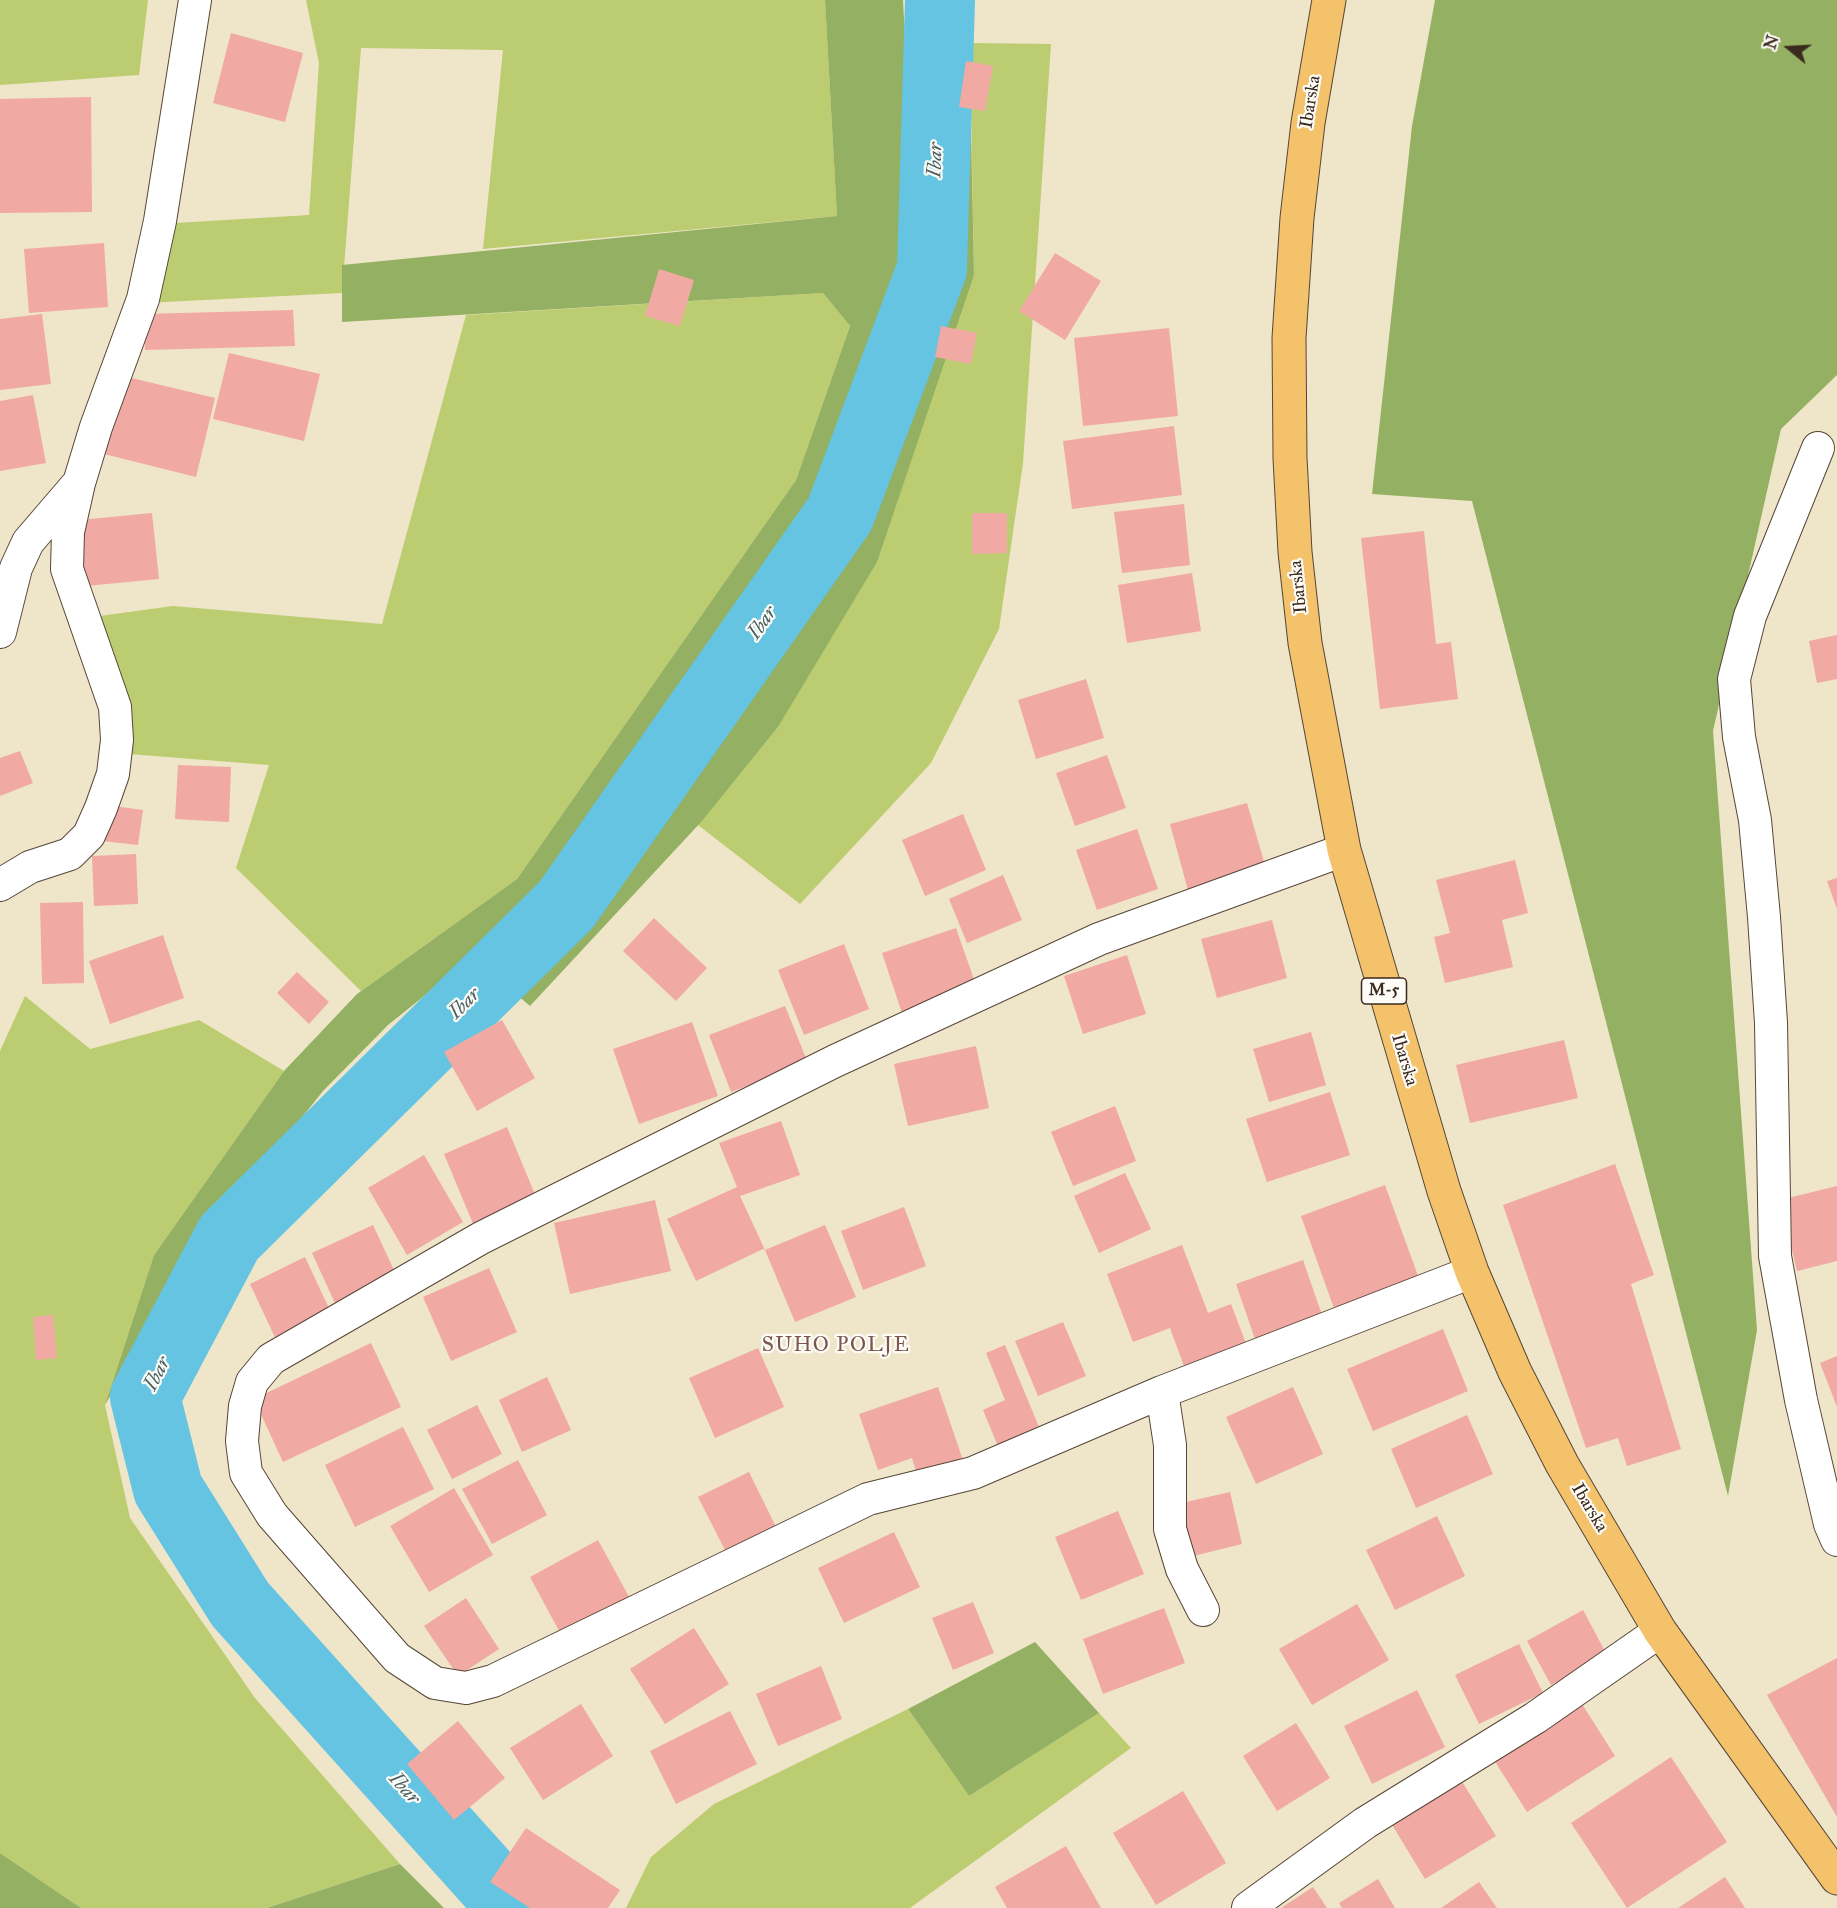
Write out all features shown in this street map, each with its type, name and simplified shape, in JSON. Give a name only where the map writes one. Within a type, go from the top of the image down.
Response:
[{"type":"main road","name":"Ibarska","points":[[1329,0],[1308,123],[1297,218],[1289,338],[1290,458],[1295,552],[1305,643],[1344,850],[1430,1147],[1472,1272],[1515,1372],[1562,1464],[1660,1631],[1837,1878]]},
{"type":"street","points":[[0,885],[30,867],[70,854],[88,835],[113,774],[117,740],[115,707],[66,569],[68,532],[79,483],[96,427],[143,299],[160,221],[195,0]]},
{"type":"street","points":[[1818,448],[1750,616],[1734,679],[1739,737],[1755,820],[1764,917],[1771,1023],[1775,1256],[1801,1400],[1830,1524],[1837,1540]]},
{"type":"street","points":[[0,632],[16,568],[28,542],[79,483]]},
{"type":"street","points":[[1344,850],[1099,939],[835,1061],[481,1238],[271,1359],[252,1382],[245,1406],[242,1441],[246,1473],[272,1515],[397,1658],[435,1683],[466,1688],[493,1682],[868,1499],[973,1473],[1162,1392],[1472,1272]]},
{"type":"street","points":[[1162,1392],[1170,1445],[1170,1529],[1182,1569],[1203,1610]]},
{"type":"street","points":[[1248,1908],[1365,1823],[1535,1718],[1660,1631]]},
{"type":"green space","points":[[0,0],[148,0],[139,75],[0,85]]},
{"type":"green space","points":[[306,0],[825,0],[837,216],[483,249],[503,50],[361,48],[342,293],[145,303],[159,224],[309,215],[319,63]]},
{"type":"green space","points":[[825,0],[903,0],[911,154],[892,333],[828,504],[544,900],[388,1025],[323,1091],[185,1264],[105,1405],[154,1255],[284,1071],[357,994],[517,879],[796,480],[850,326],[823,293],[342,322],[342,265],[837,216]]},
{"type":"green space","points":[[1435,0],[1837,0],[1837,375],[1781,429],[1713,731],[1757,1330],[1728,1496],[1472,501],[1372,494],[1412,126]]},
{"type":"green space","points":[[970,43],[1051,44],[1023,463],[999,629],[931,763],[800,904],[698,825],[778,727],[974,275]]},
{"type":"green space","points":[[971,129],[974,275],[877,562],[778,727],[702,821],[530,1006],[516,994],[674,794],[858,543],[951,282]]},
{"type":"green space","points":[[823,293],[850,326],[796,480],[517,879],[361,991],[236,868],[269,765],[129,754],[70,620],[173,606],[382,624],[466,315]]},
{"type":"green space","points":[[25,996],[90,1049],[199,1020],[284,1071],[154,1255],[105,1405],[130,1518],[255,1698],[400,1864],[267,1908],[81,1908],[0,1853],[0,1051]]},
{"type":"green space","points":[[1035,1642],[1099,1713],[969,1796],[908,1709]]},
{"type":"green space","points":[[908,1709],[969,1796],[1099,1713],[1131,1748],[910,1908],[626,1908],[651,1857],[714,1804]]},
{"type":"green space","points":[[0,1853],[81,1908],[0,1908]]},
{"type":"green space","points":[[400,1864],[444,1908],[267,1908]]},
{"type":"building","points":[[231,33],[303,53],[285,122],[213,103]]},
{"type":"building","points":[[966,61],[993,66],[985,111],[959,107]]},
{"type":"building","points":[[91,97],[92,212],[0,213],[0,99]]},
{"type":"building","points":[[104,243],[108,307],[29,313],[24,249]]},
{"type":"building","points":[[1055,253],[1101,281],[1065,340],[1019,311]]},
{"type":"building","points":[[659,269],[694,280],[680,326],[645,316]]},
{"type":"building","points":[[293,310],[295,346],[145,350],[144,314]]},
{"type":"building","points":[[42,314],[51,384],[0,390],[0,319]]},
{"type":"building","points":[[941,326],[977,333],[971,364],[935,357]]},
{"type":"building","points":[[1169,328],[1178,416],[1083,426],[1074,338]]},
{"type":"building","points":[[229,353],[320,374],[304,441],[213,419]]},
{"type":"building","points":[[119,375],[215,398],[196,477],[100,453]]},
{"type":"building","points":[[33,395],[46,463],[0,471],[0,401]]},
{"type":"building","points":[[1174,426],[1182,495],[1072,509],[1063,441]]},
{"type":"building","points":[[1184,504],[1190,565],[1122,573],[1114,512]]},
{"type":"building","points":[[152,513],[159,579],[86,586],[80,520]]},
{"type":"building","points":[[972,513],[1007,513],[1007,553],[972,554]]},
{"type":"building","points":[[1424,531],[1436,644],[1451,642],[1458,699],[1380,709],[1361,538]]},
{"type":"building","points":[[1192,573],[1201,631],[1127,643],[1118,585]]},
{"type":"building","points":[[1837,635],[1837,679],[1817,683],[1809,641]]},
{"type":"building","points":[[1086,679],[1104,738],[1036,759],[1018,700]]},
{"type":"building","points":[[20,751],[33,783],[0,796],[0,758]]},
{"type":"building","points":[[1107,755],[1126,808],[1075,826],[1056,773]]},
{"type":"building","points":[[178,765],[231,767],[229,822],[175,819]]},
{"type":"building","points":[[1247,803],[1267,872],[1189,894],[1170,824]]},
{"type":"building","points":[[106,805],[143,810],[138,845],[102,841]]},
{"type":"building","points":[[963,814],[986,870],[925,896],[902,840]]},
{"type":"building","points":[[1137,829],[1158,889],[1097,910],[1076,850]]},
{"type":"building","points":[[136,854],[138,904],[94,906],[92,856]]},
{"type":"building","points":[[1515,860],[1528,913],[1502,920],[1513,967],[1445,983],[1434,937],[1450,933],[1436,880]]},
{"type":"building","points":[[1003,875],[1022,920],[967,943],[949,899]]},
{"type":"building","points":[[1837,878],[1837,909],[1827,881]]},
{"type":"building","points":[[83,902],[84,983],[42,984],[40,903]]},
{"type":"building","points":[[654,918],[707,968],[676,1001],[623,951]]},
{"type":"building","points":[[1272,920],[1287,978],[1217,998],[1201,939]]},
{"type":"building","points":[[956,928],[977,988],[902,1013],[882,953]]},
{"type":"building","points":[[163,935],[184,998],[110,1024],[89,961]]},
{"type":"building","points":[[844,944],[869,1009],[804,1035],[778,970]]},
{"type":"building","points":[[1127,955],[1146,1014],[1083,1034],[1064,976]]},
{"type":"building","points":[[297,972],[329,1002],[309,1024],[277,993]]},
{"type":"building","points":[[785,1006],[808,1063],[731,1092],[709,1035]]},
{"type":"building","points":[[502,1020],[535,1078],[477,1111],[444,1052]]},
{"type":"building","points":[[692,1022],[718,1096],[639,1124],[613,1049]]},
{"type":"building","points":[[1311,1032],[1326,1085],[1269,1102],[1253,1049]]},
{"type":"building","points":[[1564,1040],[1578,1098],[1470,1123],[1456,1065]]},
{"type":"building","points":[[976,1046],[989,1108],[908,1126],[894,1064]]},
{"type":"building","points":[[1330,1092],[1350,1155],[1267,1182],[1246,1119]]},
{"type":"building","points":[[1115,1106],[1136,1161],[1073,1186],[1051,1132]]},
{"type":"building","points":[[781,1121],[800,1175],[740,1196],[765,1250],[696,1281],[667,1219],[737,1187],[719,1143]]},
{"type":"building","points":[[507,1127],[539,1204],[476,1231],[444,1154]]},
{"type":"building","points":[[424,1155],[463,1222],[407,1255],[368,1188]]},
{"type":"building","points":[[1615,1164],[1654,1275],[1631,1284],[1681,1449],[1627,1466],[1618,1438],[1586,1448],[1503,1205]]},
{"type":"building","points":[[1125,1173],[1151,1229],[1099,1253],[1074,1196]]},
{"type":"building","points":[[1385,1185],[1421,1284],[1336,1314],[1301,1216]]},
{"type":"building","points":[[1837,1186],[1837,1261],[1797,1271],[1780,1200]]},
{"type":"building","points":[[655,1200],[671,1271],[570,1294],[554,1223]]},
{"type":"building","points":[[904,1207],[926,1266],[863,1290],[841,1231]]},
{"type":"building","points":[[373,1225],[400,1283],[339,1312],[312,1253]]},
{"type":"building","points":[[825,1225],[856,1297],[795,1322],[765,1250]]},
{"type":"building","points":[[1182,1245],[1208,1313],[1231,1304],[1250,1354],[1188,1377],[1170,1328],[1133,1342],[1107,1274]]},
{"type":"building","points":[[305,1257],[334,1319],[279,1346],[250,1284]]},
{"type":"building","points":[[1303,1260],[1323,1318],[1256,1342],[1236,1284]]},
{"type":"building","points":[[489,1268],[517,1332],[451,1361],[423,1297]]},
{"type":"building","points":[[53,1315],[57,1358],[36,1360],[33,1317]]},
{"type":"building","points":[[1063,1322],[1086,1376],[1038,1396],[1015,1341]]},
{"type":"building","points":[[1443,1329],[1468,1391],[1373,1431],[1347,1369]]},
{"type":"building","points":[[371,1343],[401,1407],[283,1462],[254,1399]]},
{"type":"building","points":[[1005,1345],[1044,1439],[1002,1456],[983,1410],[1005,1400],[986,1353]]},
{"type":"building","points":[[758,1348],[784,1407],[715,1438],[689,1378]]},
{"type":"building","points":[[1837,1356],[1837,1407],[1820,1363]]},
{"type":"building","points":[[547,1377],[571,1430],[522,1452],[499,1400]]},
{"type":"building","points":[[938,1387],[965,1466],[919,1481],[912,1458],[878,1470],[859,1414]]},
{"type":"building","points":[[1293,1387],[1323,1454],[1256,1484],[1226,1417]]},
{"type":"building","points":[[477,1405],[502,1454],[452,1479],[427,1430]]},
{"type":"building","points":[[1467,1415],[1493,1474],[1416,1508],[1391,1449]]},
{"type":"building","points":[[403,1427],[434,1489],[355,1527],[325,1465]]},
{"type":"building","points":[[518,1460],[547,1515],[492,1544],[462,1489]]},
{"type":"building","points":[[749,1472],[777,1529],[727,1554],[698,1497]]},
{"type":"building","points":[[454,1488],[493,1555],[429,1592],[390,1526]]},
{"type":"building","points":[[1230,1492],[1242,1544],[1185,1558],[1173,1505]]},
{"type":"building","points":[[1118,1511],[1144,1574],[1081,1600],[1055,1537]]},
{"type":"building","points":[[1437,1516],[1465,1576],[1395,1610],[1366,1550]]},
{"type":"building","points":[[894,1532],[920,1587],[844,1623],[818,1568]]},
{"type":"building","points":[[598,1540],[633,1604],[565,1642],[530,1577]]},
{"type":"building","points":[[466,1598],[499,1649],[458,1676],[424,1626]]},
{"type":"building","points":[[973,1602],[994,1653],[953,1670],[932,1618]]},
{"type":"building","points":[[1357,1604],[1389,1660],[1312,1705],[1279,1649]]},
{"type":"building","points":[[1164,1608],[1185,1663],[1103,1694],[1083,1639]]},
{"type":"building","points":[[1583,1610],[1607,1655],[1551,1685],[1527,1641]]},
{"type":"building","points":[[694,1628],[729,1684],[665,1724],[630,1669]]},
{"type":"building","points":[[1519,1644],[1543,1693],[1479,1724],[1455,1675]]},
{"type":"building","points":[[1837,1658],[1837,1817],[1767,1695]]},
{"type":"building","points":[[821,1666],[842,1719],[778,1746],[756,1694]]},
{"type":"building","points":[[1417,1690],[1445,1747],[1372,1784],[1344,1726]]},
{"type":"building","points":[[581,1704],[613,1756],[543,1800],[510,1748]]},
{"type":"building","points":[[1582,1704],[1615,1756],[1527,1812],[1494,1760]]},
{"type":"building","points":[[730,1711],[757,1764],[676,1804],[650,1751]]},
{"type":"building","points":[[458,1721],[505,1778],[454,1820],[407,1764]]},
{"type":"building","points":[[1296,1723],[1330,1778],[1277,1811],[1243,1756]]},
{"type":"building","points":[[1671,1757],[1727,1842],[1627,1908],[1571,1823]]},
{"type":"building","points":[[1461,1780],[1496,1836],[1425,1879],[1391,1823]]},
{"type":"building","points":[[1183,1791],[1226,1863],[1156,1905],[1113,1833]]},
{"type":"building","points":[[526,1828],[620,1890],[608,1908],[530,1908],[490,1882]]},
{"type":"building","points":[[1066,1846],[1101,1908],[1007,1908],[995,1887]]},
{"type":"building","points":[[1725,1877],[1745,1908],[1678,1908]]},
{"type":"building","points":[[1378,1879],[1395,1908],[1342,1908],[1339,1903]]},
{"type":"building","points":[[1479,1882],[1497,1908],[1441,1908]]},
{"type":"building","points":[[1313,1887],[1327,1908],[1281,1908]]},
{"type":"waterway","name":"Ibar","points":[[511,1908],[240,1604],[168,1489],[145,1397],[229,1238],[566,905],[840,514],[932,269],[940,0]]},
{"type":"district","name":"SUHO POLJE","points":[[836,1346]]}]
